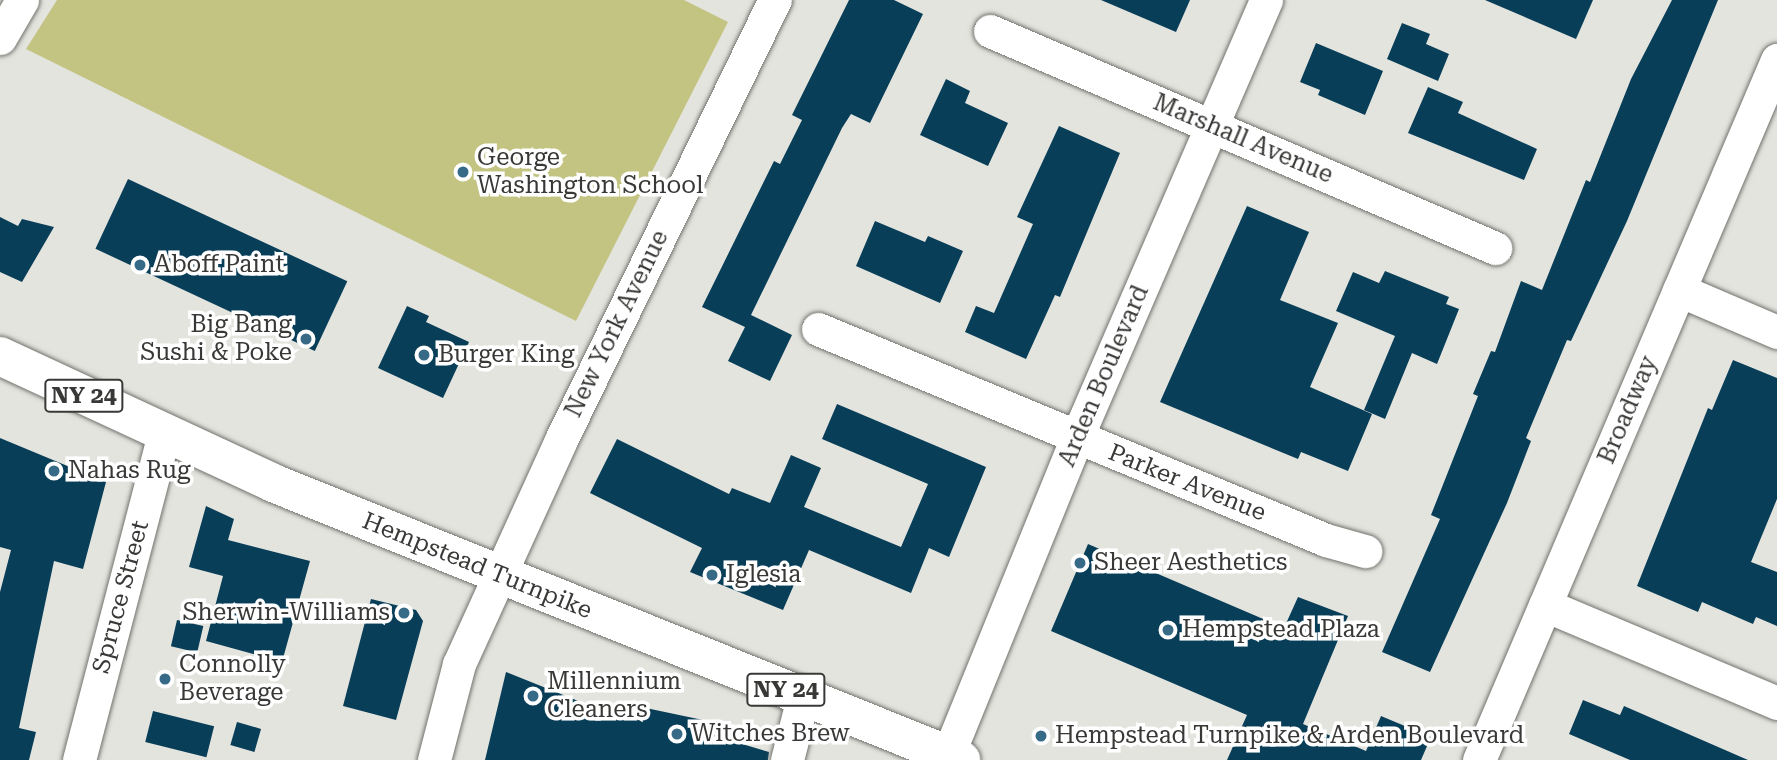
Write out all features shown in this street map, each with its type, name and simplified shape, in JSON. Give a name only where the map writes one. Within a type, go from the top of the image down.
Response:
[{"type":"main road","name":"Hempstead Turnpike","points":[[0,356],[164,434],[502,576],[954,757]]},
{"type":"street","points":[[0,38],[22,0]]},
{"type":"street","name":"New York Avenue","points":[[434,760],[459,664],[502,576],[560,442],[775,0]]},
{"type":"street","name":"Arden Boulevard","points":[[954,757],[1077,437],[1266,0]]},
{"type":"street","name":"Marshall Avenue","points":[[990,31],[1495,248]]},
{"type":"street","name":"Broadway","points":[[1479,760],[1777,60]]},
{"type":"street","points":[[1679,290],[1777,332]]},
{"type":"street","name":"Parker Avenue","points":[[818,329],[1326,540],[1365,551]]},
{"type":"street","name":"Spruce Street","points":[[79,760],[164,434]]},
{"type":"street","points":[[1545,605],[1777,703]]},
{"type":"street","points":[[787,760],[803,697]]},
{"type":"shaded area","name":"George Washington School","points":[[57,0],[684,0],[728,22],[576,321],[26,49]]},
{"type":"building","points":[[849,0],[894,0],[923,14],[870,123],[851,114],[842,128],[751,315],[792,335],[770,381],[728,361],[745,327],[702,307],[774,161],[780,164],[802,120],[792,115]]},
{"type":"building","points":[[1101,0],[1190,0],[1176,32]]},
{"type":"building","points":[[1485,0],[1593,0],[1576,39]]},
{"type":"building","points":[[1672,0],[1718,0],[1627,221],[1571,341],[1567,340],[1526,438],[1531,441],[1507,503],[1430,672],[1382,652],[1440,519],[1431,515],[1478,396],[1473,394],[1491,351],[1495,352],[1521,281],[1542,290],[1586,180],[1590,182],[1631,79]]},
{"type":"building","points":[[1402,23],[1430,34],[1426,44],[1449,54],[1438,81],[1387,59]]},
{"type":"building","points":[[1316,43],[1383,71],[1365,115],[1318,95],[1320,90],[1300,82]]},
{"type":"building","points":[[946,79],[970,91],[965,103],[1008,123],[988,166],[920,135]]},
{"type":"building","points":[[1428,87],[1463,102],[1458,113],[1537,149],[1524,180],[1408,133]]},
{"type":"building","points":[[1059,126],[1120,153],[1060,297],[1055,295],[1026,359],[965,332],[976,306],[994,313],[1033,224],[1017,217]]},
{"type":"building","points":[[128,179],[347,281],[315,351],[95,249]]},
{"type":"building","points":[[1247,206],[1309,232],[1280,300],[1338,323],[1310,387],[1372,414],[1348,471],[1301,452],[1298,459],[1160,402]]},
{"type":"building","points":[[0,217],[18,226],[22,219],[54,227],[22,282],[0,272]]},
{"type":"building","points":[[875,221],[925,242],[928,236],[963,251],[940,303],[856,266]]},
{"type":"building","points":[[1385,271],[1449,297],[1446,304],[1459,309],[1437,364],[1412,353],[1385,419],[1364,410],[1395,336],[1336,311],[1353,272],[1379,283]]},
{"type":"building","name":"Burger King","points":[[407,306],[429,316],[426,322],[469,342],[443,398],[378,368]]},
{"type":"building","points":[[1733,360],[1777,378],[1777,499],[1751,562],[1777,572],[1777,626],[1756,617],[1753,624],[1702,602],[1698,612],[1637,586],[1708,408],[1712,410]]},
{"type":"building","points":[[837,404],[986,467],[949,557],[929,548],[911,593],[809,550],[783,610],[690,572],[702,548],[590,493],[617,439],[729,494],[732,488],[770,503],[791,455],[821,468],[804,507],[901,547],[928,484],[822,439]]},
{"type":"building","points":[[0,438],[106,482],[83,569],[54,561],[19,728],[36,732],[29,760],[0,760],[0,592],[11,550],[0,547]]},
{"type":"building","points":[[206,506],[234,519],[228,540],[310,561],[282,662],[206,641],[223,576],[189,567]]},
{"type":"building","name":"Hempstead Plaza","points":[[1088,544],[1284,628],[1298,597],[1348,616],[1303,724],[1366,751],[1381,716],[1431,737],[1421,760],[1227,760],[1247,715],[1051,631]]},
{"type":"building","points":[[371,599],[416,610],[423,621],[396,720],[343,706]]},
{"type":"building","points":[[177,620],[203,626],[197,652],[171,646]]},
{"type":"building","points":[[506,672],[623,719],[627,704],[736,727],[732,741],[769,752],[768,760],[485,760]]},
{"type":"building","points":[[1583,700],[1620,715],[1624,706],[1748,760],[1630,760],[1569,734]]},
{"type":"building","points":[[153,711],[214,726],[206,757],[145,742]]},
{"type":"building","points":[[237,722],[261,729],[254,752],[230,745]]},
{"type":"place","name":"George Washington School","points":[[463,172]]},
{"type":"place","name":"Aboff Paint","points":[[140,265]]},
{"type":"place","name":"Big Bang Sushi & Poke","points":[[306,339]]},
{"type":"place","name":"Burger King","points":[[424,355]]},
{"type":"place","name":"Nahas Rug","points":[[54,471]]},
{"type":"place","name":"Sheer Aesthetics","points":[[1080,563]]},
{"type":"place","name":"Iglesia","points":[[712,575]]},
{"type":"place","name":"Sherwin-Williams","points":[[404,613]]},
{"type":"place","name":"Hempstead Plaza","points":[[1168,630]]},
{"type":"place","name":"Connolly Beverage","points":[[165,679]]},
{"type":"place","name":"Millennium Cleaners","points":[[533,696]]},
{"type":"place","name":"Witches Brew","points":[[677,734]]},
{"type":"place","name":"Hempstead Turnpike & Arden Boulevard","points":[[1041,736]]}]
